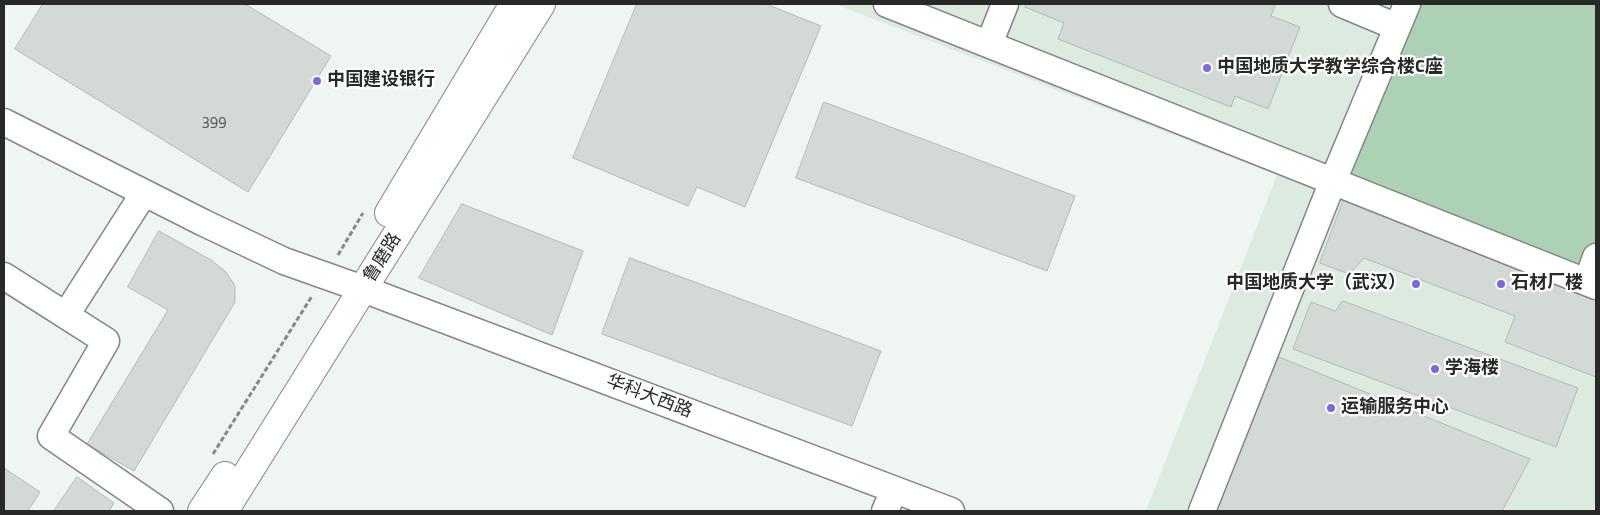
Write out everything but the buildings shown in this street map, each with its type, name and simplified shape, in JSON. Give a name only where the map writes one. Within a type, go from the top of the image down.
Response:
[{"type":"main road","name":"鲁磨路","points":[[224,511],[355,286],[514,4]]},
{"type":"main road","name":"鲁磨路","points":[[202,511],[355,286],[541,4]]},
{"type":"street","points":[[887,4],[1591,284],[1596,257]]},
{"type":"street","points":[[989,44],[1005,4]]},
{"type":"street","points":[[1202,511],[1333,181],[1402,15],[1342,4]]},
{"type":"street","name":"华科大西路","points":[[4,122],[284,261],[355,286],[889,500],[951,511]]},
{"type":"street","points":[[66,316],[144,193]]},
{"type":"street","points":[[4,276],[106,341],[51,436],[160,511]]},
{"type":"shaded area","name":"中国地质大学（武汉）","points":[[835,4],[1596,4],[1596,511],[1146,511],[1277,175]]},
{"type":"green space","points":[[1404,4],[1596,4],[1596,258],[1589,276],[1333,181]]},
{"type":"place","name":"中国地质大学教学综合楼C座","points":[[1207,68]]},
{"type":"place","name":"中国建设银行","points":[[317,81]]},
{"type":"place","name":"中国地质大学（武汉）","points":[[1416,284]]},
{"type":"place","name":"石材厂楼","points":[[1501,284]]},
{"type":"place","name":"学海楼","points":[[1435,369]]},
{"type":"place","name":"运输服务中心","points":[[1331,408]]}]
